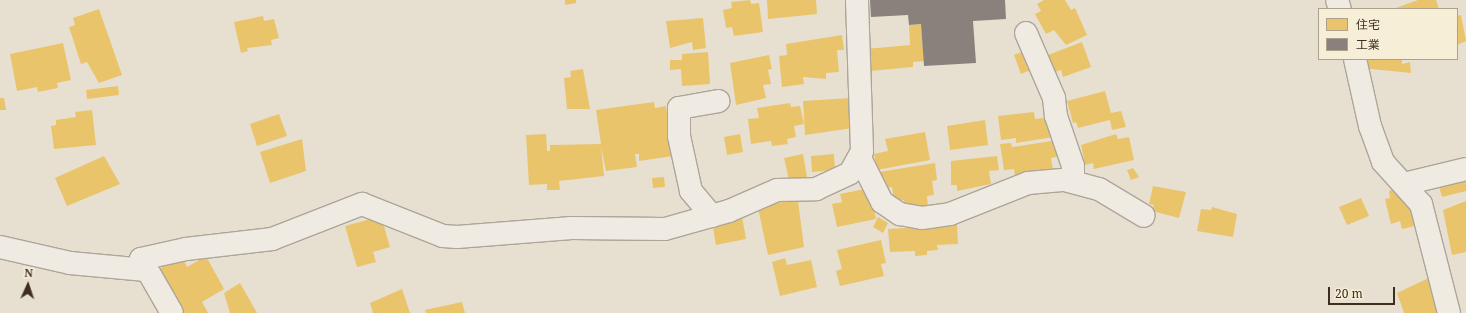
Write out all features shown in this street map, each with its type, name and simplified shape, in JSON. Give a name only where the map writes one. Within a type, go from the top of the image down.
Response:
[{"type":"street","points":[[141,259],[186,249],[272,239],[362,204],[443,236],[457,237],[572,228],[665,229],[712,216],[776,190],[816,189],[841,180],[857,166],[860,158],[862,139],[857,0]]},
{"type":"street","points":[[1026,32],[1054,98],[1056,116],[1073,166],[1073,181]]},
{"type":"street","points":[[1355,60],[1376,145],[1383,162],[1421,204],[1449,313]]},
{"type":"street","points":[[712,216],[691,190],[679,136],[678,108],[718,101]]},
{"type":"street","points":[[860,158],[882,202],[900,214],[922,218],[950,214],[1028,183],[1073,181],[1099,189],[1144,216]]},
{"type":"street","points":[[1404,184],[1466,169]]},
{"type":"street","points":[[0,247],[70,263],[146,270],[141,259]]},
{"type":"street","points":[[141,259],[172,313]]},
{"type":"building: 住宅","points":[[565,0],[576,0],[576,3],[565,5]]},
{"type":"building: 住宅","points":[[750,0],[751,4],[759,3],[763,32],[734,36],[732,27],[726,28],[723,10],[732,8],[731,2]]},
{"type":"building: 住宅","points":[[767,0],[816,0],[817,14],[768,19]]},
{"type":"building: 住宅","points":[[1044,0],[1065,0],[1071,10],[1075,8],[1087,35],[1066,45],[1054,30],[1046,34],[1035,14],[1041,11],[1037,4]]},
{"type":"building: 住宅","points":[[1418,0],[1436,0],[1439,8],[1396,8]]},
{"type":"building: 住宅","points":[[99,9],[122,75],[99,83],[87,62],[81,64],[69,27],[75,25],[73,18]]},
{"type":"building: 住宅","points":[[1461,15],[1466,41],[1458,45],[1458,16]]},
{"type":"building: 住宅","points":[[263,16],[264,21],[274,19],[279,38],[271,40],[272,45],[247,48],[248,51],[241,53],[234,22]]},
{"type":"building: 住宅","points":[[703,18],[706,48],[693,50],[692,42],[670,48],[666,21]]},
{"type":"building: 住宅","points":[[921,24],[924,61],[913,62],[913,67],[870,71],[865,49],[910,45],[909,25]]},
{"type":"building: 住宅","points":[[842,35],[844,50],[837,50],[839,72],[826,73],[826,79],[803,77],[804,84],[782,87],[779,56],[787,55],[786,44]]},
{"type":"building: 住宅","points":[[1082,42],[1091,67],[1063,77],[1061,70],[1055,72],[1048,55]]},
{"type":"building: 住宅","points":[[63,43],[71,80],[57,83],[58,88],[38,92],[37,87],[17,91],[10,54]]},
{"type":"building: 住宅","points":[[1031,48],[1038,67],[1021,74],[1014,55]]},
{"type":"building: 住宅","points":[[708,52],[710,84],[682,86],[681,69],[670,70],[670,60],[682,60],[682,54]]},
{"type":"building: 住宅","points":[[769,55],[772,69],[768,70],[771,84],[763,85],[766,98],[736,105],[730,63]]},
{"type":"building: 住宅","points":[[1361,60],[1402,60],[1402,64],[1410,62],[1411,73],[1362,68]]},
{"type":"building: 住宅","points":[[583,69],[590,109],[567,109],[564,78],[571,77],[570,71]]},
{"type":"building: 住宅","points":[[118,86],[119,95],[87,99],[86,90]]},
{"type":"building: 住宅","points":[[1105,91],[1111,113],[1121,111],[1126,127],[1112,130],[1110,120],[1078,128],[1076,122],[1073,123],[1067,101]]},
{"type":"building: 住宅","points":[[0,98],[4,98],[6,110],[0,110]]},
{"type":"building: 住宅","points":[[851,98],[853,128],[805,135],[803,101]]},
{"type":"building: 住宅","points":[[654,102],[655,108],[666,106],[673,156],[639,161],[639,154],[635,154],[637,167],[606,171],[601,147],[604,176],[559,181],[560,190],[547,190],[547,184],[529,185],[526,135],[546,134],[547,151],[550,151],[550,145],[601,144],[596,110]]},
{"type":"building: 住宅","points":[[790,103],[791,107],[800,106],[804,124],[794,126],[796,137],[787,139],[788,144],[772,146],[771,141],[751,144],[748,119],[759,118],[757,108]]},
{"type":"building: 住宅","points":[[92,110],[96,145],[54,149],[51,126],[56,125],[56,120],[76,117],[75,112]]},
{"type":"building: 住宅","points":[[1034,112],[1035,119],[1051,117],[1054,137],[1016,143],[1016,138],[1001,140],[998,116]]},
{"type":"building: 住宅","points":[[279,114],[287,136],[257,146],[250,124]]},
{"type":"building: 住宅","points":[[985,120],[988,145],[950,150],[947,126]]},
{"type":"building: 住宅","points":[[925,132],[930,160],[877,170],[874,154],[888,151],[885,139]]},
{"type":"building: 住宅","points":[[740,134],[743,152],[727,155],[724,137]]},
{"type":"building: 住宅","points":[[1116,134],[1118,139],[1129,137],[1134,160],[1094,169],[1093,163],[1085,165],[1081,145]]},
{"type":"building: 住宅","points":[[302,139],[306,171],[270,183],[260,152]]},
{"type":"building: 住宅","points":[[1058,140],[1060,156],[1051,158],[1053,170],[1015,176],[1014,169],[1004,170],[1000,144],[1011,143],[1012,147]]},
{"type":"building: 住宅","points":[[803,154],[807,177],[789,180],[784,158]]},
{"type":"building: 住宅","points":[[834,154],[835,170],[812,172],[811,156]]},
{"type":"building: 住宅","points":[[104,156],[120,184],[67,206],[55,178]]},
{"type":"building: 住宅","points":[[997,156],[999,170],[989,171],[991,184],[957,191],[957,185],[951,185],[951,161]]},
{"type":"building: 住宅","points":[[935,163],[937,180],[932,181],[934,195],[927,196],[928,206],[905,208],[904,200],[894,201],[892,187],[885,188],[879,172]]},
{"type":"building: 住宅","points":[[1133,168],[1139,177],[1131,180],[1127,170]]},
{"type":"building: 住宅","points":[[1436,176],[1466,177],[1466,191],[1442,197]]},
{"type":"building: 住宅","points":[[664,177],[665,187],[653,188],[652,178]]},
{"type":"building: 住宅","points":[[1153,186],[1186,192],[1179,218],[1152,211],[1154,205],[1149,204]]},
{"type":"building: 住宅","points":[[870,188],[876,219],[837,227],[832,204],[842,202],[840,194]]},
{"type":"building: 住宅","points":[[1394,189],[1421,211],[1422,224],[1402,229],[1400,221],[1391,224],[1385,199],[1390,198],[1389,191]]},
{"type":"building: 住宅","points":[[1361,198],[1369,216],[1347,225],[1339,207]]},
{"type":"building: 住宅","points":[[786,201],[798,201],[804,247],[768,255],[758,208]]},
{"type":"building: 住宅","points":[[1466,201],[1466,252],[1452,255],[1443,210]]},
{"type":"building: 住宅","points":[[1212,207],[1237,214],[1233,237],[1197,231],[1201,209],[1211,210]]},
{"type":"building: 住宅","points":[[381,216],[390,247],[373,252],[376,262],[357,267],[345,226]]},
{"type":"building: 住宅","points":[[742,216],[746,239],[716,245],[712,222]]},
{"type":"building: 住宅","points":[[878,217],[888,223],[883,233],[873,227]]},
{"type":"building: 住宅","points":[[957,225],[958,244],[937,245],[938,250],[927,251],[927,255],[915,256],[915,251],[890,252],[888,229]]},
{"type":"building: 住宅","points":[[881,240],[886,263],[881,264],[884,276],[840,286],[836,271],[842,269],[837,250]]},
{"type":"building: 住宅","points":[[206,256],[224,289],[202,302],[208,313],[177,313],[157,270],[182,257],[187,267]]},
{"type":"building: 住宅","points":[[785,258],[787,265],[811,260],[817,287],[780,296],[772,262]]},
{"type":"building: 住宅","points":[[1435,275],[1454,313],[1404,313],[1397,293]]},
{"type":"building: 住宅","points":[[240,283],[257,313],[230,313],[224,293]]},
{"type":"building: 住宅","points":[[402,289],[410,313],[373,313],[370,303]]},
{"type":"building: 住宅","points":[[462,302],[465,313],[426,313],[425,310]]},
{"type":"building: 工業","points":[[870,0],[1005,0],[1006,19],[973,21],[976,63],[924,66],[921,24],[909,25],[908,15],[871,17]]}]
